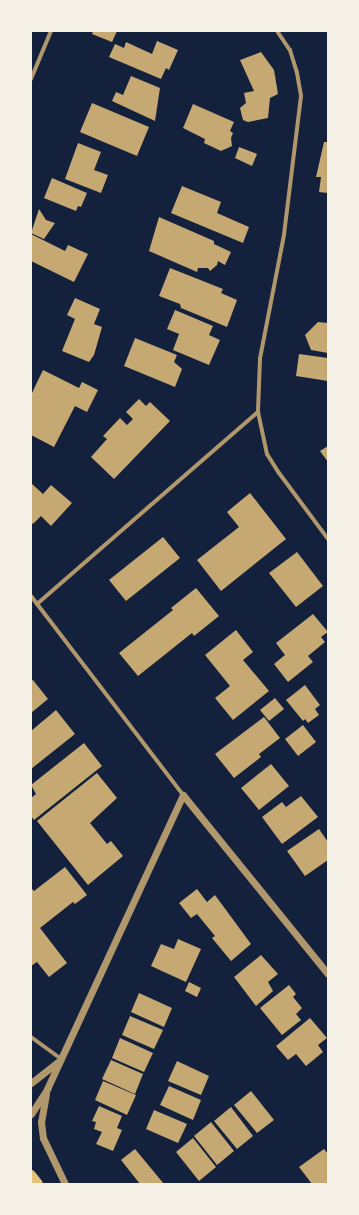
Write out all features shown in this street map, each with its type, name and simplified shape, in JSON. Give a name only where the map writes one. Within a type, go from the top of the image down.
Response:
[{"type":"main road","points":[[31,1175],[38,1184]]},
{"type":"street","points":[[31,80],[51,31]]},
{"type":"street","points":[[277,31],[290,50],[297,73],[301,96],[284,235],[260,358],[258,412],[267,454],[279,473],[328,539]]},
{"type":"street","points":[[37,604],[258,412]]},
{"type":"street","points":[[31,596],[184,795],[328,974]]},
{"type":"street","points":[[31,1114],[47,1089],[184,795]]},
{"type":"street","points":[[31,1037],[61,1059]]},
{"type":"street","points":[[31,1083],[61,1059]]},
{"type":"street","points":[[47,1089],[41,1122],[43,1138],[65,1184]]},
{"type":"building","points":[[93,31],[117,31],[112,42],[92,34]]},
{"type":"building","points":[[157,41],[178,50],[169,70],[166,68],[161,79],[109,57],[115,44],[124,48],[126,42],[152,54]]},
{"type":"building","points":[[261,52],[274,70],[278,94],[270,98],[268,118],[248,122],[243,120],[240,108],[246,103],[244,93],[254,91],[240,60]]},
{"type":"building","points":[[131,76],[160,88],[155,121],[112,101],[116,92],[123,95]]},
{"type":"building","points":[[92,103],[149,127],[137,156],[80,132]]},
{"type":"building","points":[[193,104],[234,122],[230,131],[233,133],[231,138],[232,146],[221,151],[204,143],[205,139],[183,128]]},
{"type":"building","points":[[324,142],[328,142],[328,193],[319,192],[321,177],[316,177]]},
{"type":"building","points":[[78,143],[101,152],[94,170],[108,175],[101,193],[65,179]]},
{"type":"building","points":[[239,147],[257,154],[252,166],[235,158]]},
{"type":"building","points":[[52,178],[87,193],[81,207],[78,206],[76,211],[44,198]]},
{"type":"building","points":[[182,186],[221,202],[217,213],[249,227],[243,243],[171,213]]},
{"type":"building","points":[[39,209],[46,220],[55,223],[44,239],[31,233]]},
{"type":"building","points":[[159,217],[214,241],[214,244],[231,252],[225,265],[218,261],[217,265],[210,271],[208,268],[198,268],[197,272],[149,251]]},
{"type":"building","points":[[31,234],[65,251],[68,245],[88,254],[74,282],[31,261]]},
{"type":"building","points":[[170,268],[223,289],[221,293],[237,300],[227,327],[181,308],[180,304],[159,296]]},
{"type":"building","points":[[75,298],[100,309],[94,324],[102,327],[94,355],[89,362],[62,351],[75,319],[67,315]]},
{"type":"building","points":[[175,310],[213,326],[209,335],[220,340],[209,365],[173,350],[179,334],[167,329]]},
{"type":"building","points":[[318,322],[328,323],[328,353],[311,350],[305,335]]},
{"type":"building","points":[[135,338],[177,355],[174,362],[182,369],[175,387],[124,366]]},
{"type":"building","points":[[299,354],[328,358],[328,381],[296,376]]},
{"type":"building","points":[[43,370],[79,388],[82,382],[98,390],[87,412],[75,406],[54,447],[31,435],[31,395]]},
{"type":"building","points":[[139,399],[146,406],[150,402],[170,421],[114,479],[91,457],[107,439],[103,436],[120,418],[127,425],[133,419],[126,412]]},
{"type":"building","points":[[328,446],[328,462],[320,451]]},
{"type":"building","points":[[31,483],[43,494],[51,485],[72,503],[51,526],[41,516],[33,524],[31,522]]},
{"type":"building","points":[[250,493],[286,539],[221,591],[197,560],[239,527],[227,512]]},
{"type":"building","points":[[163,537],[180,558],[126,601],[109,580]]},
{"type":"building","points":[[297,552],[323,586],[296,607],[269,573]]},
{"type":"building","points":[[196,588],[219,616],[194,636],[192,633],[138,676],[119,653],[173,610],[171,608]]},
{"type":"building","points":[[313,614],[328,632],[321,637],[325,642],[308,656],[313,662],[288,682],[274,664],[285,655],[276,643]]},
{"type":"building","points":[[236,630],[253,652],[243,660],[269,691],[233,720],[215,698],[230,686],[205,655]]},
{"type":"building","points":[[33,680],[48,699],[31,713],[31,681]]},
{"type":"building","points":[[305,685],[320,705],[315,709],[319,715],[308,723],[305,719],[303,721],[286,700]]},
{"type":"building","points":[[275,698],[284,709],[269,721],[260,710]]},
{"type":"building","points":[[56,710],[75,734],[31,769],[31,731]]},
{"type":"building","points":[[264,717],[280,738],[259,754],[261,757],[234,778],[215,754]]},
{"type":"building","points":[[303,725],[316,742],[298,756],[285,739]]},
{"type":"building","points":[[84,743],[102,766],[34,820],[31,816],[31,798],[36,794],[31,785]]},
{"type":"building","points":[[271,764],[289,786],[259,810],[241,788]]},
{"type":"building","points":[[97,773],[117,798],[90,823],[107,844],[111,841],[123,856],[88,885],[37,821]]},
{"type":"building","points":[[301,796],[318,817],[282,844],[262,817],[282,802],[286,807]]},
{"type":"building","points":[[319,829],[328,842],[328,860],[305,876],[287,851]]},
{"type":"building","points":[[65,867],[87,895],[75,904],[73,902],[40,928],[67,963],[49,977],[37,962],[31,966],[31,888],[34,891]]},
{"type":"building","points":[[197,889],[207,902],[215,895],[251,944],[231,961],[212,938],[215,936],[197,914],[191,918],[179,903]]},
{"type":"building","points":[[178,939],[201,949],[186,982],[151,966],[161,944],[174,949]]},
{"type":"building","points":[[261,955],[278,974],[268,982],[273,991],[256,1006],[234,977]]},
{"type":"building","points":[[189,982],[201,988],[197,997],[185,991]]},
{"type":"building","points":[[289,985],[296,994],[293,997],[302,1008],[296,1014],[301,1020],[282,1035],[260,1008]]},
{"type":"building","points":[[139,993],[172,1008],[164,1027],[131,1012]]},
{"type":"building","points":[[130,1016],[163,1030],[154,1049],[122,1035]]},
{"type":"building","points":[[310,1018],[327,1038],[318,1045],[323,1052],[306,1066],[296,1054],[288,1060],[276,1046]]},
{"type":"building","points":[[120,1038],[153,1053],[144,1072],[112,1058]]},
{"type":"building","points":[[111,1060],[143,1074],[135,1094],[102,1079]]},
{"type":"building","points":[[177,1061],[209,1076],[201,1095],[168,1081]]},
{"type":"building","points":[[103,1081],[136,1095],[127,1115],[95,1100]]},
{"type":"building","points":[[169,1086],[201,1100],[193,1120],[160,1105]]},
{"type":"building","points":[[251,1091],[274,1120],[257,1133],[234,1105]]},
{"type":"building","points":[[99,1106],[122,1116],[117,1128],[122,1130],[113,1151],[96,1144],[102,1132],[94,1129],[96,1122],[92,1121]]},
{"type":"building","points":[[231,1107],[253,1136],[237,1149],[214,1121]]},
{"type":"building","points":[[154,1110],[187,1124],[178,1143],[146,1129]]},
{"type":"building","points":[[211,1122],[234,1151],[217,1165],[194,1136]]},
{"type":"building","points":[[193,1138],[216,1167],[199,1181],[176,1152]]},
{"type":"building","points":[[135,1149],[164,1184],[140,1184],[121,1160]]},
{"type":"building","points":[[324,1149],[328,1154],[328,1184],[312,1184],[299,1167]]}]
